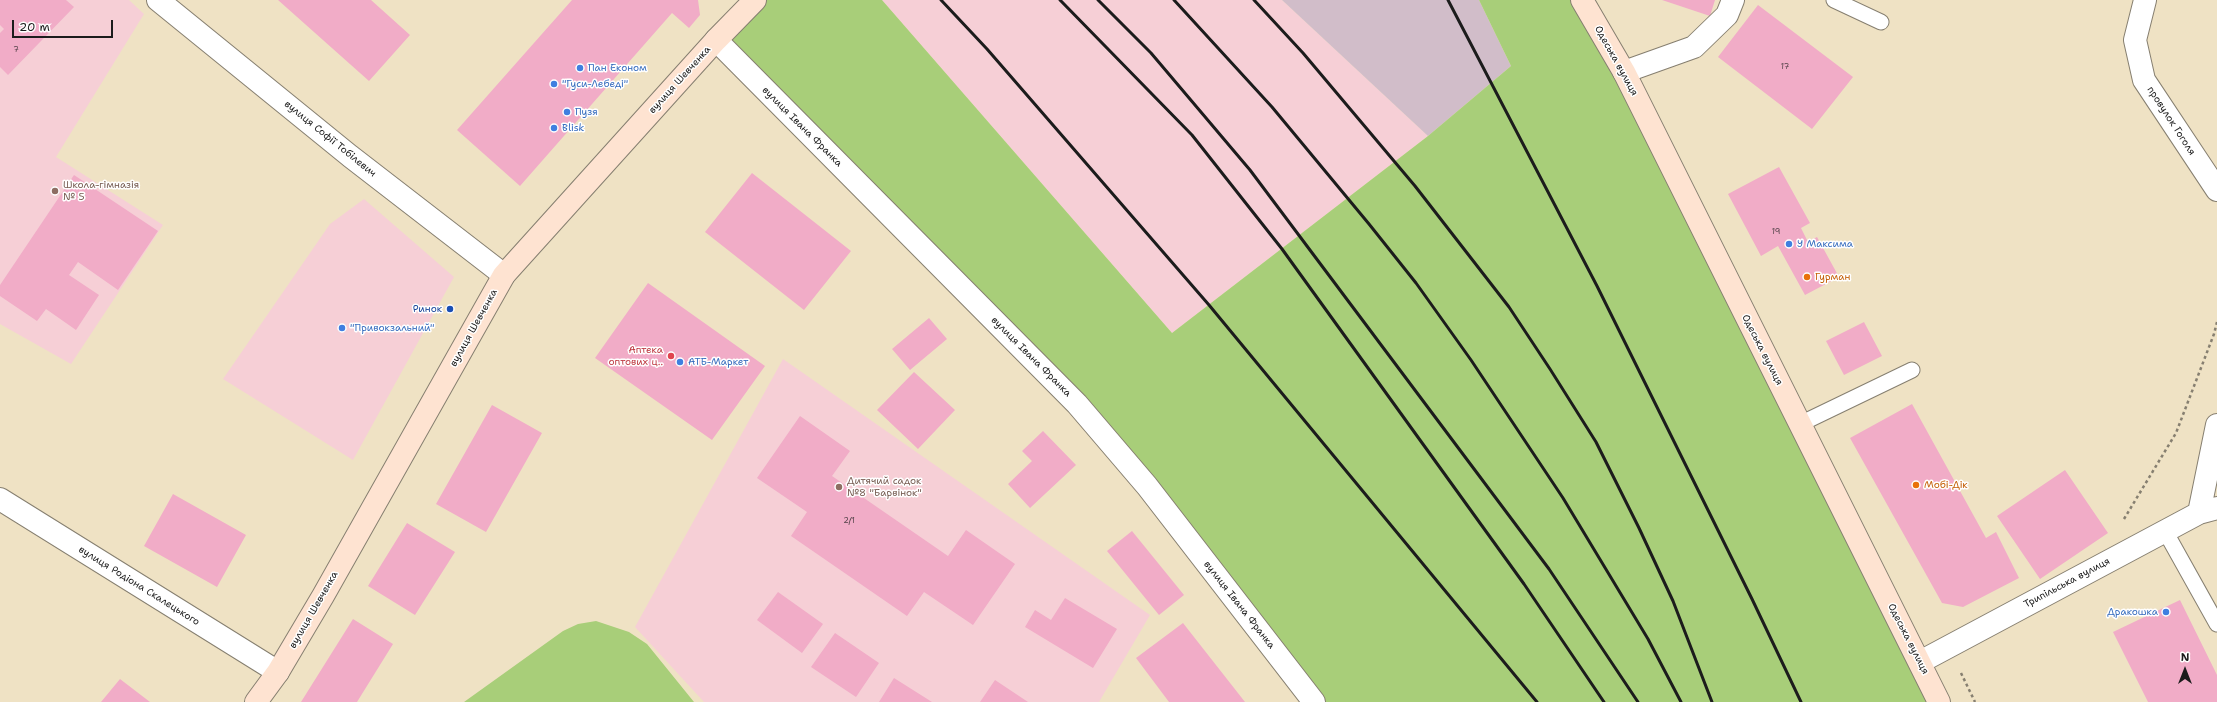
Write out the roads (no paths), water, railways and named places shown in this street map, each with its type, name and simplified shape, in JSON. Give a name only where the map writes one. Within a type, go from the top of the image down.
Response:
[{"type":"main road","name":"вулиця Шевченка","points":[[256,702],[278,672],[323,596],[504,275],[716,40],[755,0]]},
{"type":"main road","name":"Одеська вулиця","points":[[1582,0],[1624,72],[1939,702]]},
{"type":"street","name":"вулиця Софії Тобілевич","points":[[158,0],[350,156],[504,275]]},
{"type":"street","points":[[1624,72],[1694,47],[1727,15],[1733,0]]},
{"type":"street","name":"провулок Гоголя","points":[[2145,0],[2135,40],[2144,80],[2217,190]]},
{"type":"street","name":"вулиця Івана Франка","points":[[716,40],[1077,404],[1146,486],[1314,702]]},
{"type":"street","points":[[2208,510],[2217,425]]},
{"type":"street","name":"вулиця Родіона Скалецького","points":[[0,499],[278,672]]},
{"type":"street","name":"Трипільська вулиця","points":[[1920,662],[2165,531],[2208,510]]},
{"type":"lane","points":[[1834,0],[1881,22]]},
{"type":"lane","points":[[1800,424],[1912,370]]},
{"type":"lane","points":[[2165,531],[2217,624]]},
{"type":"railway","points":[[941,0],[987,49],[1209,305],[1537,702]]},
{"type":"railway","points":[[1060,0],[1192,135],[1282,249],[1524,584],[1604,702]]},
{"type":"railway","points":[[1098,0],[1151,53],[1250,170],[1549,569],[1638,702]]},
{"type":"railway","points":[[1174,0],[1272,107],[1416,283],[1471,360],[1563,498],[1648,639],[1681,702]]},
{"type":"railway","points":[[1254,0],[1303,53],[1415,186],[1509,307],[1550,369],[1596,442],[1639,528],[1673,601],[1712,702]]},
{"type":"railway","points":[[1448,0],[1597,286],[1752,599],[1801,702]]},
{"type":"place","name":"Пан Економ","points":[[580,68]]},
{"type":"place","name":"\"Гуси-Лебеді\"","points":[[554,84]]},
{"type":"place","name":"Пузя","points":[[567,112]]},
{"type":"place","name":"Blisk","points":[[554,128]]},
{"type":"place","name":"Школа-гімназія № 5","points":[[55,191]]},
{"type":"place","name":"У Максима","points":[[1789,244]]},
{"type":"place","name":"Гурман","points":[[1807,277]]},
{"type":"place","name":"Ринок","points":[[450,309]]},
{"type":"place","name":"\"Привокзальний\"","points":[[342,328]]},
{"type":"place","name":"Аптека оптових ц‥","points":[[671,356]]},
{"type":"place","name":"АТБ-Маркет","points":[[680,362]]},
{"type":"place","name":"Мобі-Дік","points":[[1916,485]]},
{"type":"place","name":"Дитячий садок №8 \"Барвінок\"","points":[[839,487]]},
{"type":"place","name":"Дракошка","points":[[2166,612]]}]
